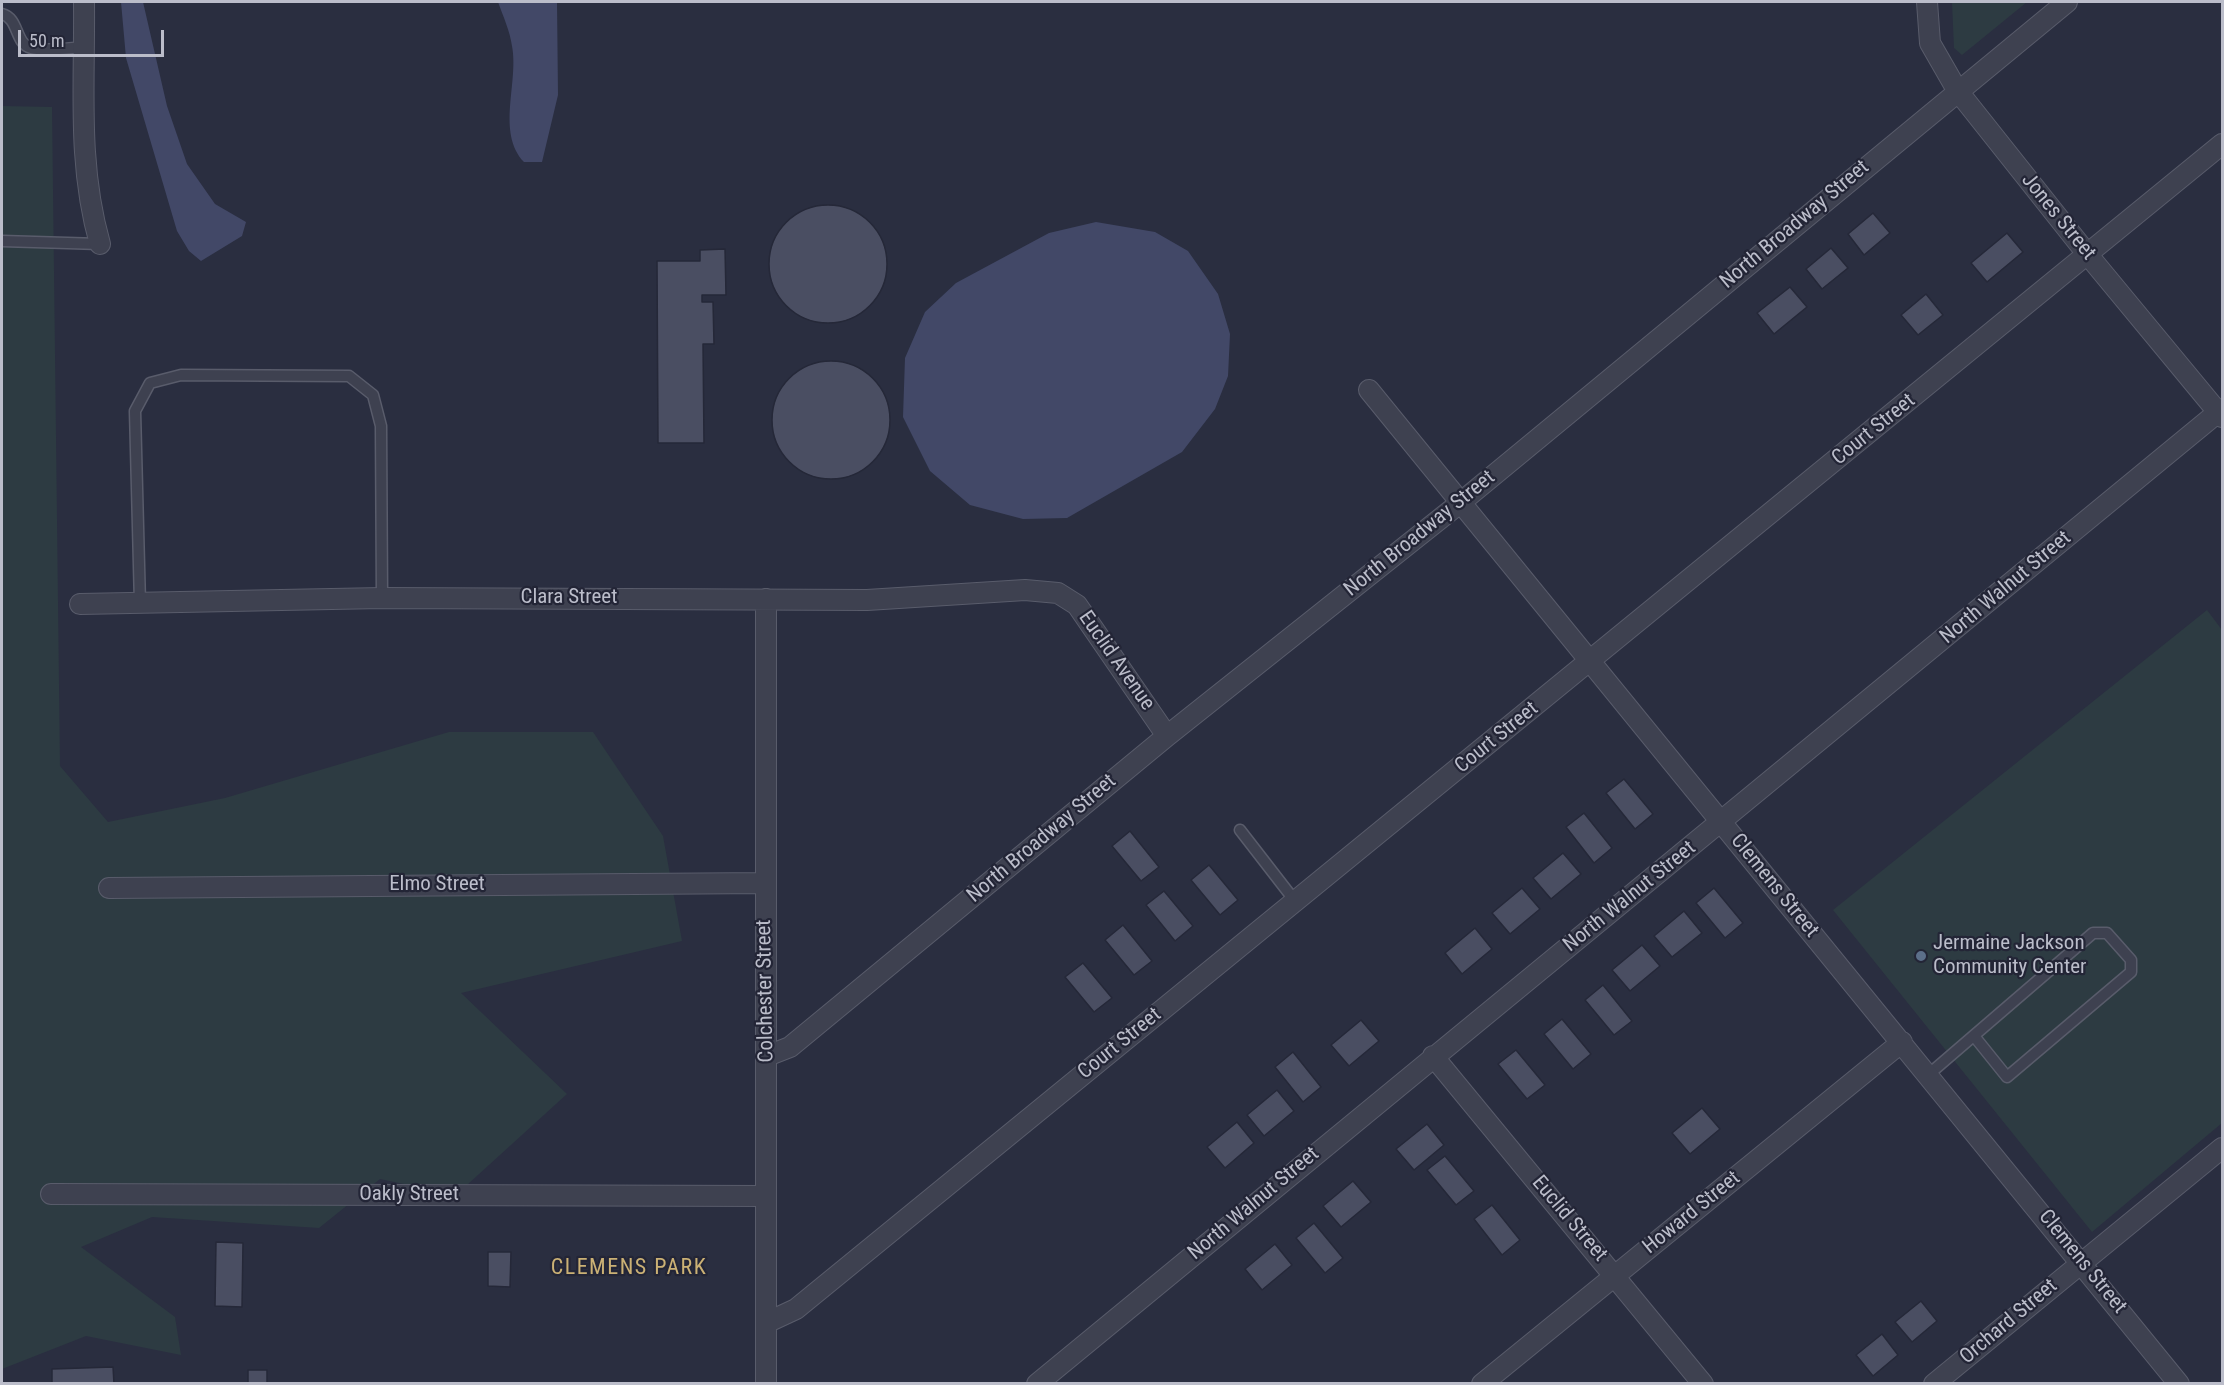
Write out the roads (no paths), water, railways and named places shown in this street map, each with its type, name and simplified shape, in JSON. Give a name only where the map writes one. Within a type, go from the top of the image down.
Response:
[{"type":"street","points":[[84,2],[83,150],[86,186],[100,244]]},
{"type":"street","name":"Jones Street","points":[[1927,2],[1930,43],[1957,90],[2088,255],[2221,413]]},
{"type":"street","name":"North Broadway Street","points":[[767,1056],[790,1047],[1167,736],[1460,503],[1957,90],[2067,2]]},
{"type":"street","name":"Court Street","points":[[766,1323],[796,1309],[1592,662],[2223,144]]},
{"type":"street","name":"Clemens Street","points":[[1369,390],[2179,1383]]},
{"type":"street","name":"North Walnut Street","points":[[1037,1383],[1433,1056],[2221,413]]},
{"type":"street","name":"Clara Street","points":[[80,604],[382,598],[867,600],[1026,590],[1058,593]]},
{"type":"street","name":"Euclid Avenue","points":[[1058,593],[1077,605],[1167,736]]},
{"type":"street","name":"Colchester Street","points":[[766,599],[766,1383]]},
{"type":"street","name":"Elmo Street","points":[[110,888],[765,883]]},
{"type":"street","name":"Howard Street","points":[[1482,1383],[1902,1042]]},
{"type":"street","name":"Euclid Street","points":[[1433,1056],[1703,1383]]},
{"type":"street","name":"Orchard Street","points":[[1934,1383],[2223,1148]]},
{"type":"street","name":"Oakly Street","points":[[51,1194],[766,1196]]},
{"type":"lane","points":[[2,14],[14,23],[21,41],[31,48],[84,48]]},
{"type":"lane","points":[[2,241],[100,244]]},
{"type":"lane","points":[[140,604],[135,411],[150,383],[181,375],[349,376],[373,395],[381,426],[382,598]]},
{"type":"lane","points":[[1240,830],[1296,901]]},
{"type":"lane","points":[[1928,1075],[2093,933],[2107,933],[2131,960],[2131,972],[2007,1077],[1974,1036]]},
{"type":"water","points":[[121,2],[143,2],[167,106],[187,164],[215,204],[246,222],[242,236],[201,261],[189,251],[177,231],[126,58]]},
{"type":"water","points":[[498,2],[557,2],[558,95],[542,162],[524,162],[511,136],[512,46]]},
{"type":"water","points":[[1096,222],[1155,232],[1188,251],[1218,294],[1230,334],[1228,376],[1215,409],[1182,452],[1067,518],[1023,519],[970,505],[930,471],[903,417],[905,358],[925,312],[956,283],[1049,233]]},
{"type":"place","name":"Jermaine Jackson Community Center","points":[[1921,956]]},
{"type":"district","name":"CLEMENS PARK","points":[[629,1268]]}]
